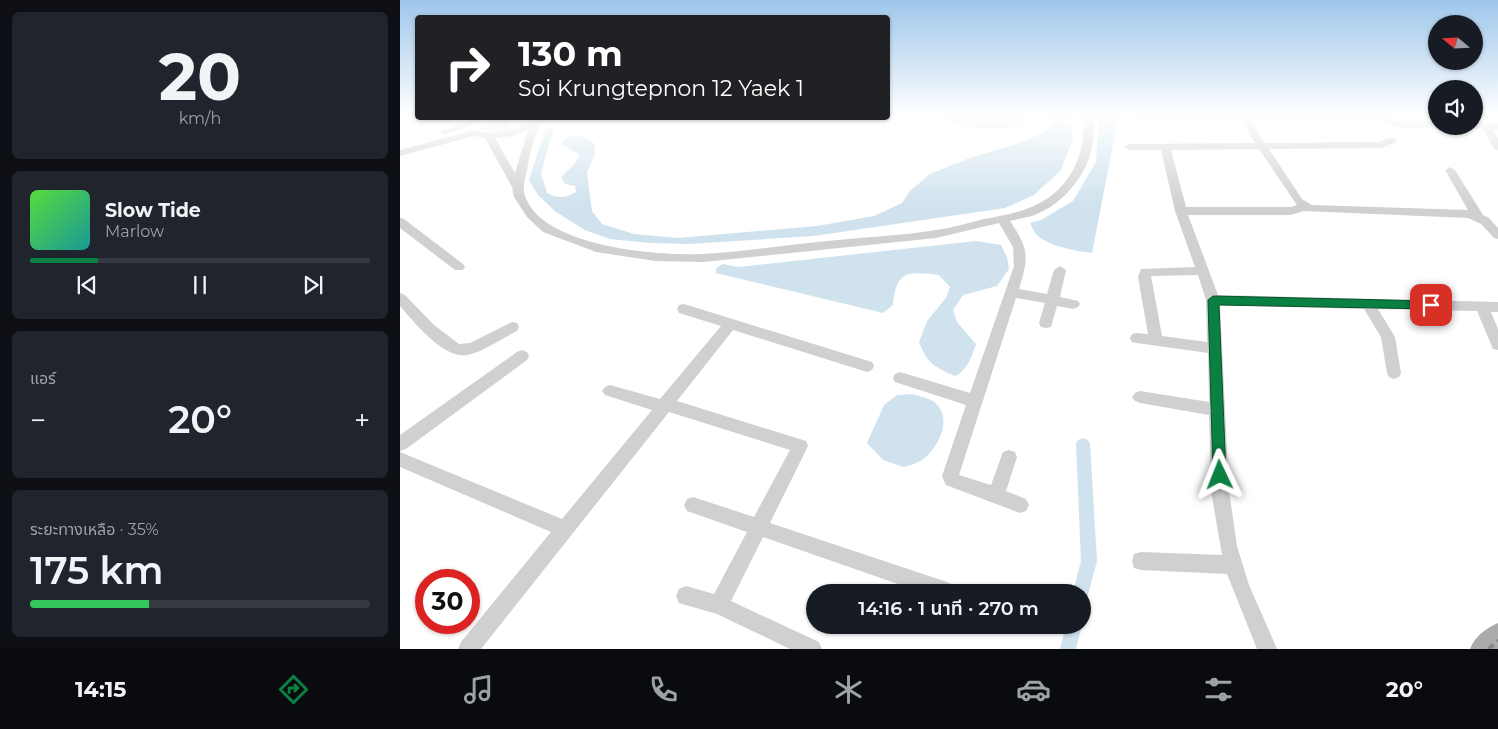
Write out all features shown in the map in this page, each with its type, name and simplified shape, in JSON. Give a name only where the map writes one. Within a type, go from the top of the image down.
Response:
[{"type":"main road","points":[[1483,649],[1498,636]]},
{"type":"street","points":[[400,153],[415,146]]},
{"type":"street","points":[[495,146],[518,187],[520,197],[531,214],[547,229],[596,248],[656,257],[702,258],[936,234],[1029,213],[1050,202],[1065,189],[1075,176],[1088,146]]},
{"type":"street","points":[[518,187],[523,158],[528,146]]},
{"type":"street","points":[[1129,147],[1155,146]]},
{"type":"street","points":[[1165,146],[1181,211],[1213,300],[1220,491],[1232,565],[1267,649]]},
{"type":"street","points":[[1264,146],[1298,201],[1303,206],[1315,210],[1460,213],[1498,221]]},
{"type":"street","points":[[1450,170],[1482,219],[1498,235]]},
{"type":"street","points":[[1181,211],[1290,211],[1298,210],[1303,206]]},
{"type":"street","points":[[1003,220],[1018,242],[1022,258],[950,476],[952,480],[996,495],[1020,506]]},
{"type":"street","points":[[400,222],[459,267]]},
{"type":"street","points":[[1046,323],[1060,270]]},
{"type":"street","points":[[1156,341],[1144,277],[1145,272],[1202,271]]},
{"type":"street","points":[[1012,292],[1073,304]]},
{"type":"street","points":[[400,298],[450,347],[461,350],[476,346],[512,327]]},
{"type":"street","points":[[1213,300],[1498,307]]},
{"type":"street","points":[[1368,304],[1388,337],[1394,373]]},
{"type":"street","points":[[1482,306],[1498,345]]},
{"type":"street","points":[[684,309],[866,366]]},
{"type":"street","points":[[468,649],[730,324]]},
{"type":"street","points":[[1137,338],[1214,348]]},
{"type":"street","points":[[400,444],[522,356]]},
{"type":"street","points":[[900,378],[975,401]]},
{"type":"street","points":[[610,391],[665,405],[800,446],[719,605]]},
{"type":"street","points":[[1140,397],[1216,410]]},
{"type":"street","points":[[996,495],[1009,457]]},
{"type":"street","points":[[400,459],[565,529]]},
{"type":"street","points":[[693,505],[924,584]]},
{"type":"street","points":[[1141,561],[1232,565]]},
{"type":"street","points":[[686,596],[719,605],[812,649]]},
{"type":"water","points":[[540,146],[549,146],[541,173],[547,193],[562,197],[576,192],[575,186],[565,184],[561,177],[580,155],[565,146],[595,146],[595,154],[587,172],[592,211],[602,224],[634,234],[678,238],[817,226],[874,216],[902,203],[910,191],[930,174],[967,159],[1008,146],[1070,146],[1061,170],[1034,195],[1005,208],[814,236],[689,244],[610,239],[585,230],[556,212],[538,195],[529,180]]},
{"type":"water","points":[[1097,146],[1113,146],[1092,253],[1054,245],[1041,238],[1036,234],[1030,223],[1041,220],[1073,201],[1096,162]]},
{"type":"water","points":[[976,241],[1001,245],[1007,257],[1009,269],[997,286],[963,295],[953,310],[957,322],[976,344],[966,367],[955,376],[932,364],[919,342],[927,321],[946,298],[950,287],[939,275],[920,273],[906,275],[897,285],[893,305],[883,313],[716,273],[716,268],[723,264],[738,267]]},
{"type":"water","points":[[912,394],[931,400],[938,406],[942,413],[943,422],[939,439],[929,454],[920,461],[904,467],[883,460],[867,443],[884,405],[897,395]]},
{"type":"waterway","points":[[1083,444],[1089,561],[1083,584]]},
{"type":"waterway","points":[[1068,649],[1072,634]]},
{"type":"railway","points":[[1489,649],[1498,640]]},
{"type":"route","points":[[1220,475],[1213,300],[1431,305]]}]
